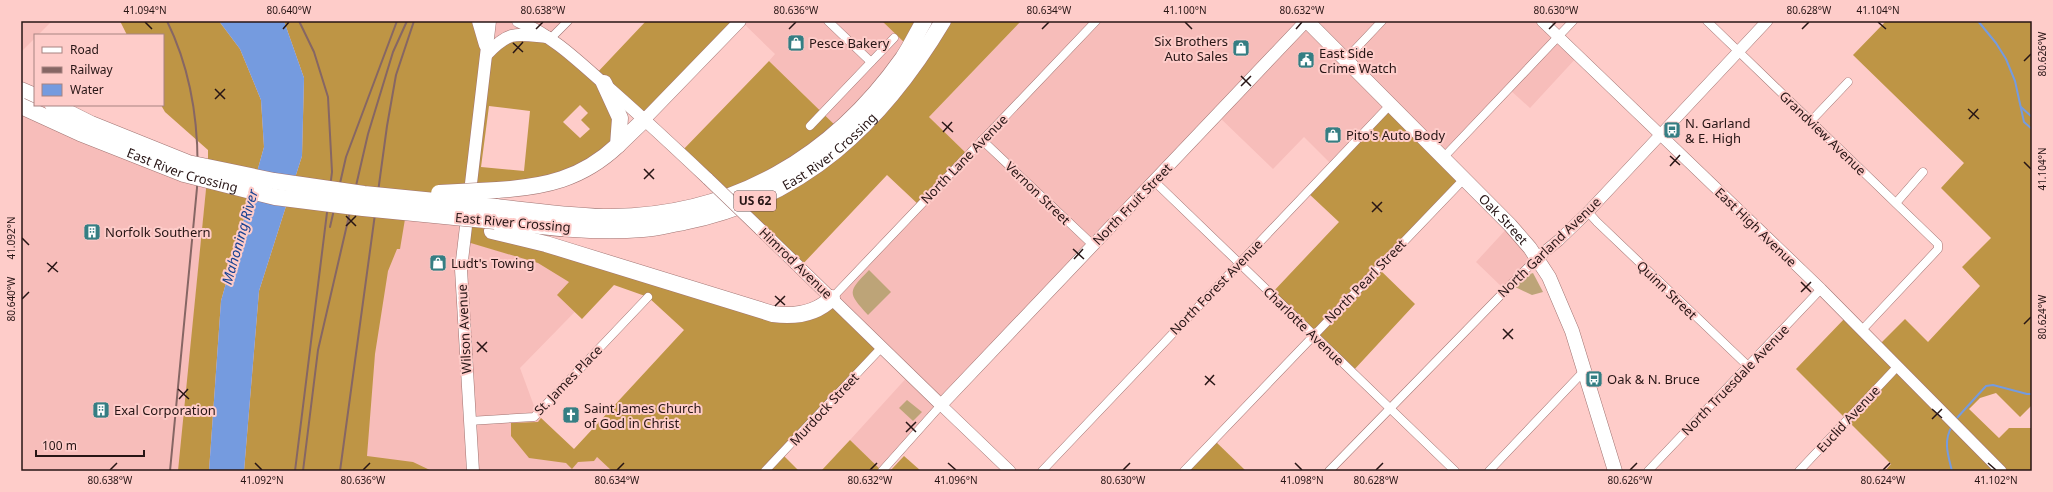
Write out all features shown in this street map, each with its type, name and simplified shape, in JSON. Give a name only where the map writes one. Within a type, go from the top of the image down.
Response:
[{"type":"highway","name":"East River Crossing","points":[[21,106],[80,133],[184,174],[275,197],[408,212],[495,219],[612,217],[652,214],[690,208],[736,194],[795,164],[815,152],[840,130],[878,90],[904,57],[924,21]]},
{"type":"highway","name":"East River Crossing","points":[[55,106],[91,124],[188,163],[274,181],[388,196],[529,225],[600,230],[644,229],[722,213],[761,199],[788,184],[827,158],[874,116],[919,60],[943,21]]},
{"type":"highway","name":"Oak Street","points":[[1306,21],[1346,59],[1510,225],[1537,258],[1549,277],[1572,331],[1615,471]]},
{"type":"highway","points":[[604,83],[620,118],[618,145]]},
{"type":"highway","points":[[21,90],[34,96]]},
{"type":"highway","points":[[388,196],[532,188],[563,180],[592,166],[618,145],[645,119]]},
{"type":"highway","points":[[495,219],[525,238],[774,314],[786,316],[804,314],[817,309],[832,298]]},
{"type":"main road","points":[[478,21],[487,54]]},
{"type":"main road","name":"Wilson Avenue","points":[[472,471],[461,269],[490,21]]},
{"type":"main road","name":"Himrod Avenue","points":[[518,21],[551,38],[645,119],[832,298],[941,405]]},
{"type":"main road","points":[[645,119],[740,21]]},
{"type":"main road","name":"North Fruit Street","points":[[941,405],[1306,21]]},
{"type":"main road","points":[[487,54],[500,40],[511,35],[551,38]]},
{"type":"street","points":[[551,38],[568,21]]},
{"type":"street","points":[[828,21],[871,62]]},
{"type":"street","name":"North Lane Avenue","points":[[832,298],[1096,21]]},
{"type":"street","points":[[1346,59],[1382,21]]},
{"type":"street","name":"East High Avenue","points":[[1542,21],[1821,289],[1936,407],[2001,471]]},
{"type":"street","points":[[1443,158],[1573,21]]},
{"type":"street","name":"Grandview Avenue","points":[[1706,21],[1812,121],[1936,242],[1938,249],[1862,330]]},
{"type":"street","name":"North Garland Avenue","points":[[1329,471],[1537,258],[1559,240],[1588,212],[1767,21]]},
{"type":"street","points":[[810,126],[894,38]]},
{"type":"street","points":[[1812,121],[1848,82]]},
{"type":"street","name":"North Forest Avenue","points":[[1042,471],[1391,104]]},
{"type":"street","name":"Vernon Street","points":[[982,140],[1093,245]]},
{"type":"street","points":[[1896,204],[1923,172]]},
{"type":"street","name":"North Pearl Street","points":[[1184,471],[1464,179]]},
{"type":"street","name":"Charlotte Avenue","points":[[1154,181],[1455,471]]},
{"type":"street","name":"Quinn Street","points":[[1588,212],[1748,366]]},
{"type":"street","name":"North Truesdale Avenue","points":[[1648,471],[1821,289]]},
{"type":"street","name":"St. James Place","points":[[469,421],[534,417],[648,297]]},
{"type":"street","name":"Murdock Street","points":[[765,471],[882,347]]},
{"type":"street","name":"Euclid Avenue","points":[[1799,471],[1897,367]]},
{"type":"street","points":[[1489,471],[1584,371]]},
{"type":"street","points":[[882,471],[941,405]]},
{"type":"street","name":"Himrod Avenue","points":[[941,405],[1010,471]]},
{"type":"shaded area","points":[[21,21],[52,21],[39,34],[34,34],[34,39],[21,52]]},
{"type":"shaded area","points":[[120,21],[219,21],[240,49],[261,100],[264,147],[221,301],[209,471],[178,471],[208,169],[208,150],[165,112],[162,106],[164,106],[164,34],[126,34]]},
{"type":"shaded area","points":[[284,21],[490,21],[487,53],[500,40],[551,38],[595,75],[646,21],[740,21],[645,119],[605,84],[620,131],[592,166],[497,190],[468,225],[518,236],[762,311],[828,302],[882,347],[782,454],[799,471],[612,471],[597,457],[594,461],[578,462],[572,469],[566,463],[529,458],[511,436],[511,423],[538,422],[541,418],[574,449],[684,330],[648,297],[614,285],[582,319],[557,295],[569,282],[538,263],[464,241],[468,226],[406,213],[400,249],[397,249],[388,271],[375,354],[367,456],[413,462],[432,471],[244,471],[259,291],[302,156],[304,78]],"holes":[[[580,105],[588,113],[581,120],[590,129],[580,138],[563,122]],[[489,106],[530,111],[524,171],[481,167]]]},
{"type":"shaded area","points":[[490,21],[568,21],[551,38],[487,54]]},
{"type":"shaded area","points":[[741,21],[882,21],[909,47],[840,130],[769,61],[775,54]]},
{"type":"shaded area","points":[[882,21],[1021,21],[929,117],[968,155],[920,206],[887,175],[800,267],[680,153],[769,61],[840,130],[909,47]]},
{"type":"shaded area","points":[[1021,21],[1542,21],[1578,56],[1530,108],[1509,89],[1443,158],[1332,165],[1304,137],[1273,169],[1217,115],[882,471],[850,440],[910,374],[832,298],[967,155],[929,117]]},
{"type":"shaded area","points":[[1886,21],[2032,21],[2032,405],[2020,417],[1996,393],[1980,398],[1969,409],[1999,438],[2009,428],[2032,428],[2032,471],[1885,471],[1891,464],[1796,369],[1847,316],[1877,347],[1905,319],[1928,342],[1980,286],[1962,267],[1991,238],[1941,188],[1964,163],[1853,55]]},
{"type":"shaded area","points":[[21,102],[45,108],[61,109],[208,169],[179,471],[21,471]]},
{"type":"shaded area","points":[[1391,104],[1464,179],[1378,268],[1415,304],[1352,372],[1271,294],[1339,222],[1307,192]]},
{"type":"shaded area","points":[[376,209],[467,218],[465,241],[604,282],[520,368],[537,414],[574,449],[581,442],[612,471],[340,471]]},
{"type":"shaded area","points":[[1510,225],[1537,258],[1504,289],[1476,262]]},
{"type":"shaded area","points":[[869,270],[891,292],[868,315],[856,301],[853,292],[857,283]]},
{"type":"shaded area","points":[[1533,273],[1543,292],[1532,295],[1513,286],[1525,276]]},
{"type":"shaded area","points":[[907,400],[922,412],[913,421],[899,408]]},
{"type":"shaded area","points":[[850,440],[882,471],[821,471]]},
{"type":"shaded area","points":[[1214,440],[1246,471],[1184,471]]},
{"type":"shaded area","points":[[904,456],[921,471],[890,471]]},
{"type":"water","name":"Mahoning River","points":[[219,21],[284,21],[304,78],[302,156],[259,291],[244,471],[209,471],[221,301],[264,147],[261,100],[240,49]]},
{"type":"waterway","points":[[1978,21],[1996,43],[2006,59],[2015,81],[2024,122],[2032,129]]},
{"type":"waterway","points":[[2021,107],[2032,117]]},
{"type":"waterway","points":[[1956,419],[1986,386],[1993,385],[2032,394]]},
{"type":"waterway","points":[[1952,426],[1947,443],[1952,471]]},
{"type":"railway","points":[[167,21],[176,41],[189,82],[196,124],[198,166],[170,471]]},
{"type":"railway","points":[[295,471],[332,172],[328,97],[314,52],[299,21]]},
{"type":"railway","points":[[330,227],[346,157],[397,21]]},
{"type":"railway","points":[[303,471],[318,350],[368,134],[393,52],[407,21]]},
{"type":"railway","points":[[340,471],[387,126],[396,75],[414,21]]},
{"type":"place","name":"Pesce Bakery","points":[[796,43]]},
{"type":"place","name":"Six Brothers Auto Sales","points":[[1241,48]]},
{"type":"place","name":"East Side Crime Watch","points":[[1306,60]]},
{"type":"place","name":"N. Garland & E. High","points":[[1672,130]]},
{"type":"place","name":"Pito's Auto Body","points":[[1333,135]]},
{"type":"place","name":"Norfolk Southern","points":[[92,232]]},
{"type":"place","name":"Ludt's Towing","points":[[438,263]]},
{"type":"place","name":"Oak & N. Bruce","points":[[1594,379]]},
{"type":"place","name":"Exal Corporation","points":[[101,410]]},
{"type":"place","name":"Saint James Church of God in Christ","points":[[571,415]]}]
